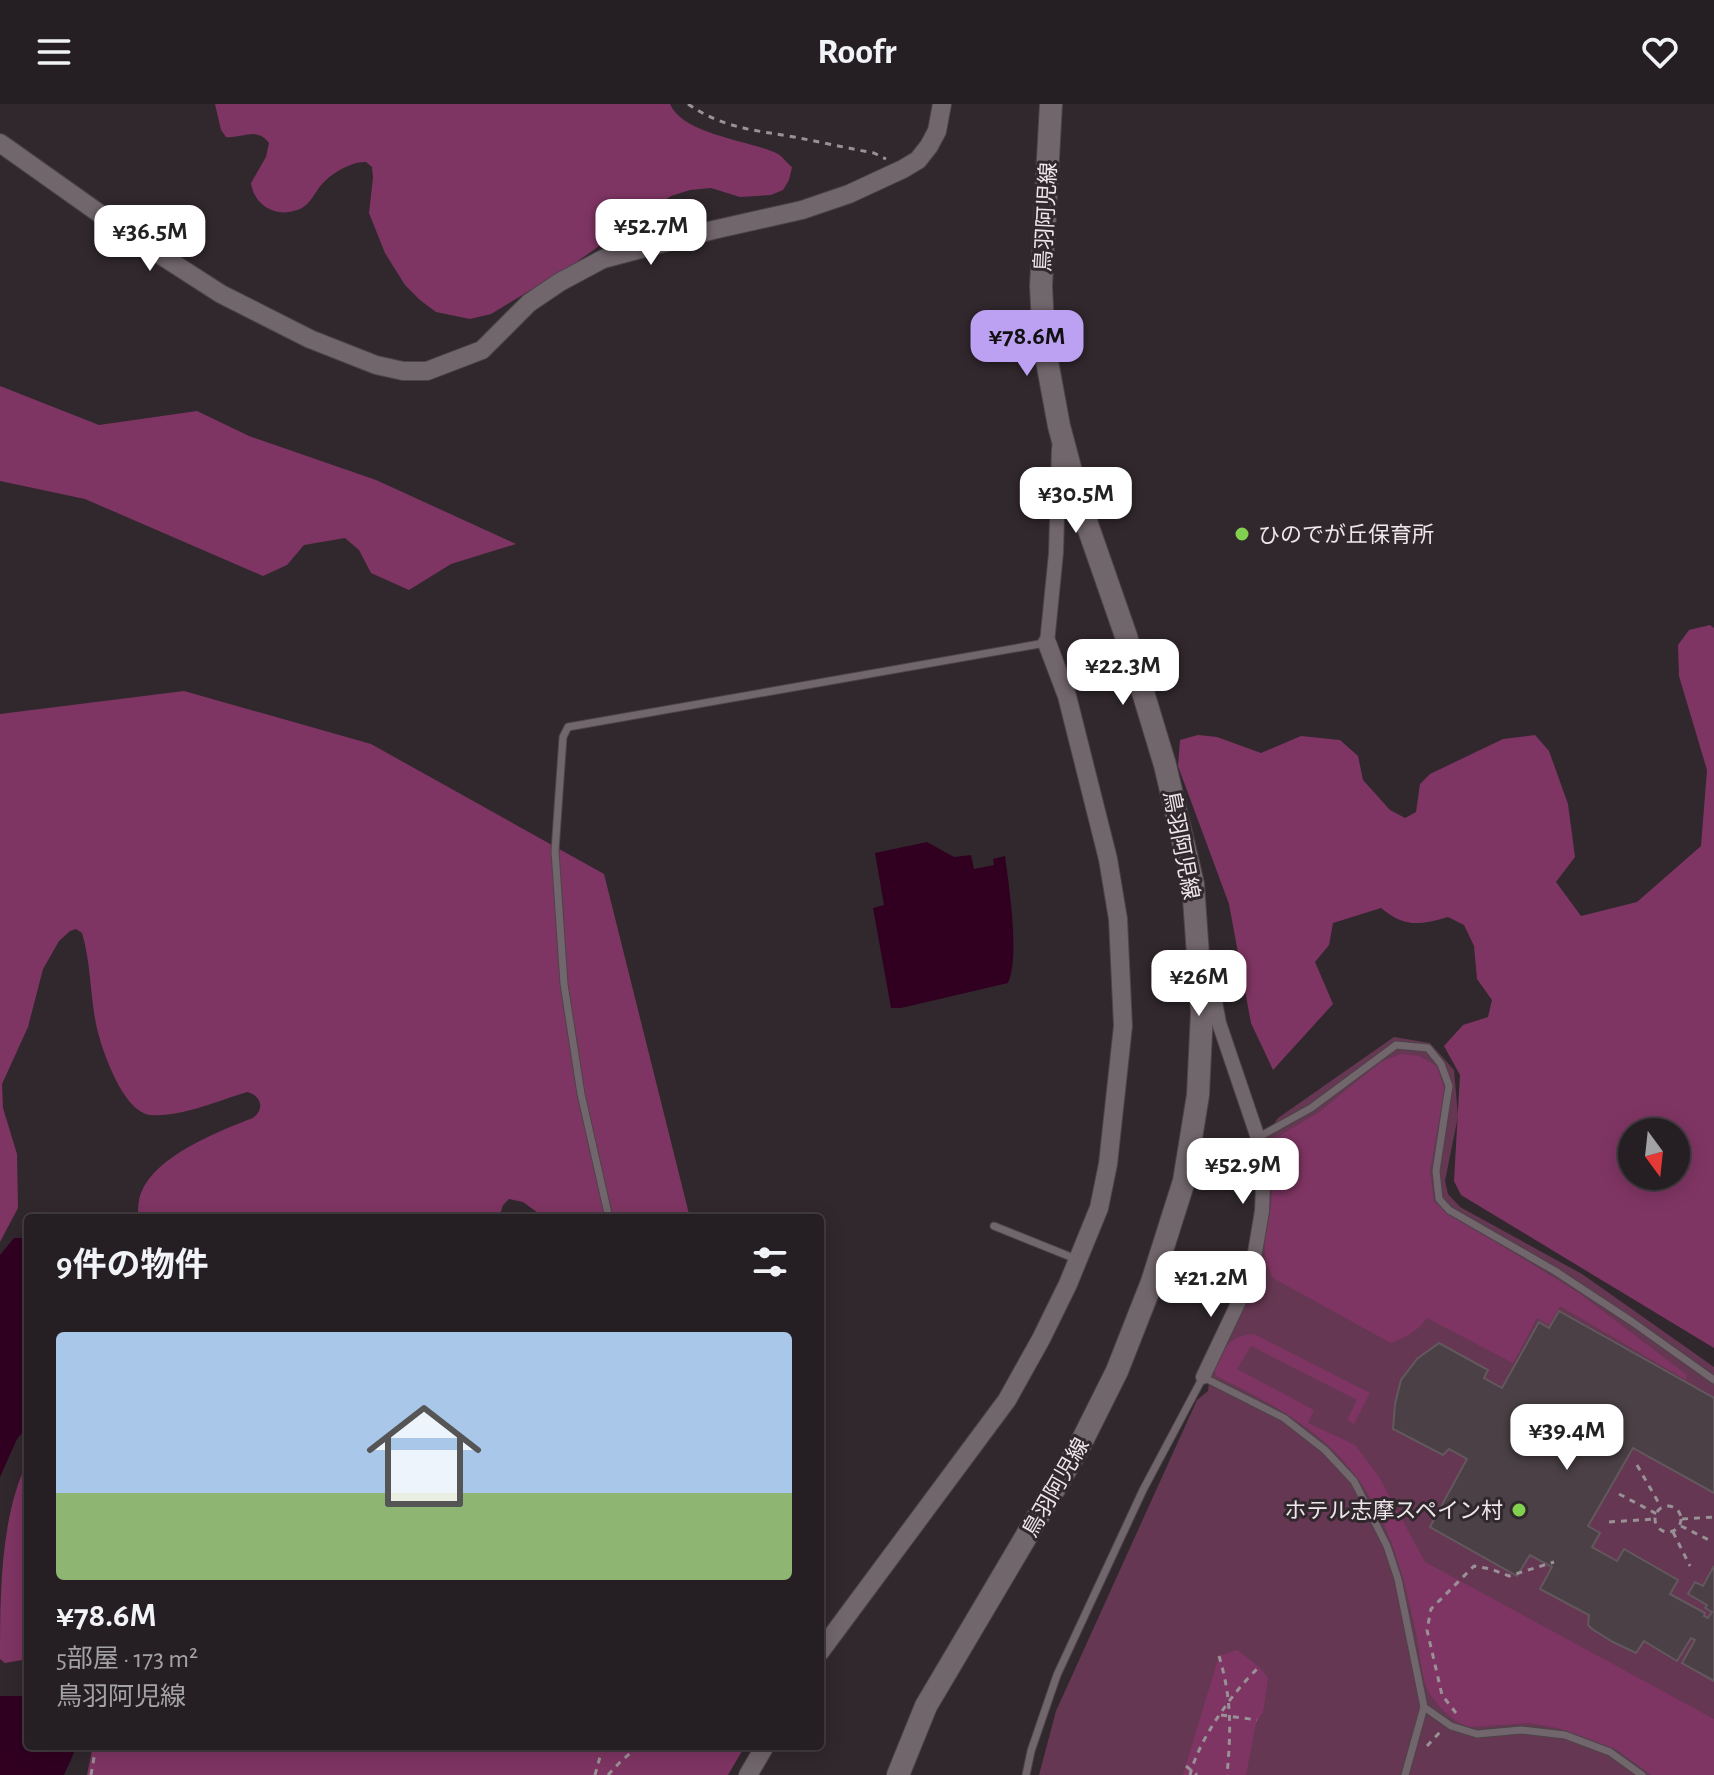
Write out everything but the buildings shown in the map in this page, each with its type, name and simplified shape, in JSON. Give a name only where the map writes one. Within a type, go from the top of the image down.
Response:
[{"type":"main road","name":"鳥羽阿児線","points":[[898,1775],[926,1706],[1079,1447],[1117,1371],[1152,1282],[1184,1181],[1198,1095],[1202,1012],[1193,884],[1165,765],[1126,636],[1079,501],[1059,426],[1044,345],[1041,286],[1051,104]]},
{"type":"street","points":[[0,143],[134,238],[221,294],[310,339],[376,365],[403,371],[427,371],[482,350],[529,303],[603,259],[802,210],[849,194],[903,169],[918,160],[929,146],[937,131],[942,104]]},
{"type":"street","points":[[824,1647],[1007,1400],[1041,1339],[1078,1260],[1099,1208],[1108,1164],[1123,1026],[1118,919],[1108,859],[1067,696],[1047,643],[1057,539],[1059,426]]},
{"type":"street","points":[[1193,884],[1219,1023],[1258,1138],[1263,1186],[1251,1276],[1203,1377]]},
{"type":"street","points":[[748,1775],[763,1750]]},
{"type":"lane","points":[[608,1214],[581,1094],[564,984],[555,851],[561,750],[568,727],[1047,643]]},
{"type":"lane","points":[[1258,1138],[1311,1108],[1396,1045],[1428,1048],[1441,1064],[1449,1086],[1436,1171],[1439,1199],[1449,1210],[1555,1271],[1714,1380]]},
{"type":"lane","points":[[994,1226],[1078,1260]]},
{"type":"lane","points":[[1026,1775],[1057,1675],[1143,1490],[1203,1377],[1284,1418],[1325,1450],[1354,1481],[1387,1546],[1398,1579],[1424,1707],[1405,1775]]},
{"type":"lane","points":[[1424,1707],[1448,1724],[1477,1734],[1521,1730],[1565,1735],[1610,1752],[1642,1775]]},
{"type":"path","points":[[688,104],[717,122],[874,153],[903,169]]},
{"type":"path","points":[[1637,1465],[1662,1508]]},
{"type":"path","points":[[1619,1494],[1656,1517]]},
{"type":"path","points":[[1669,1506],[1676,1509],[1682,1519],[1673,1532],[1664,1532],[1658,1527],[1656,1517],[1662,1508],[1669,1506]]},
{"type":"path","points":[[1609,1522],[1656,1517]]},
{"type":"path","points":[[1682,1519],[1714,1517]]},
{"type":"path","points":[[1680,1525],[1713,1542]]},
{"type":"path","points":[[1673,1532],[1690,1566]]},
{"type":"path","points":[[1408,1760],[1427,1746],[1457,1713],[1442,1695],[1437,1679],[1427,1630],[1431,1609],[1474,1566],[1509,1576],[1554,1562]]},
{"type":"path","points":[[1219,1656],[1230,1701],[1227,1775]]},
{"type":"path","points":[[1191,1772],[1201,1748],[1236,1691],[1259,1667]]},
{"type":"path","points":[[1221,1715],[1257,1720]]},
{"type":"path","points":[[91,1775],[95,1750]]},
{"type":"path","points":[[595,1775],[602,1750]]},
{"type":"path","points":[[608,1775],[634,1750]]},
{"type":"path","points":[[1186,1766],[1197,1775]]},
{"type":"shaded area","points":[[215,104],[670,104],[688,123],[778,154],[792,167],[783,190],[771,195],[740,197],[711,188],[671,196],[575,263],[491,314],[470,319],[436,312],[405,285],[385,253],[369,213],[372,167],[366,162],[349,166],[327,179],[302,208],[289,212],[274,211],[256,198],[251,183],[266,157],[269,143],[255,134],[226,137],[221,130]]},
{"type":"shaded area","points":[[0,386],[99,425],[197,411],[249,436],[376,480],[516,544],[451,564],[409,590],[371,573],[359,550],[345,538],[304,545],[287,565],[263,576],[85,499],[0,481]]},
{"type":"shaded area","points":[[1710,625],[1714,628],[1714,1348],[1461,1195],[1454,1181],[1460,1075],[1444,1046],[1463,1025],[1488,1017],[1492,1000],[1477,979],[1474,946],[1464,925],[1448,917],[1421,923],[1405,922],[1381,908],[1333,923],[1329,945],[1315,962],[1333,1004],[1273,1070],[1251,1023],[1229,904],[1178,766],[1180,740],[1198,735],[1217,737],[1261,753],[1301,736],[1340,740],[1358,756],[1363,780],[1390,810],[1405,818],[1416,812],[1420,784],[1430,774],[1503,739],[1535,735],[1549,751],[1568,804],[1575,857],[1556,882],[1581,916],[1637,902],[1701,846],[1707,770],[1679,676],[1678,645],[1689,630]]},
{"type":"shaded area","points":[[184,691],[371,744],[604,874],[689,1214],[540,1214],[523,1202],[509,1199],[500,1214],[138,1214],[141,1193],[160,1168],[190,1146],[253,1118],[260,1102],[247,1092],[187,1111],[163,1115],[141,1112],[131,1103],[115,1078],[103,1048],[94,1013],[85,944],[82,933],[76,929],[59,941],[43,969],[28,1027],[2,1084],[3,1108],[17,1154],[18,1208],[0,1242],[0,714]]},
{"type":"shaded area","points":[[927,842],[954,857],[971,855],[974,869],[994,865],[993,859],[1005,856],[1012,921],[1011,971],[1008,983],[891,1008],[873,908],[884,905],[875,853]]},
{"type":"shaded area","points":[[1394,1037],[1430,1043],[1454,1070],[1458,1116],[1445,1181],[1448,1194],[1460,1207],[1582,1274],[1714,1367],[1714,1775],[1039,1775],[1056,1711],[1197,1400],[1208,1391],[1211,1367],[1262,1275],[1264,1138],[1278,1118]]},
{"type":"shaded area","points":[[1401,1054],[1419,1056],[1437,1066],[1445,1091],[1430,1170],[1434,1202],[1579,1293],[1687,1375],[1686,1380],[1560,1306],[1549,1325],[1537,1318],[1513,1363],[1427,1318],[1411,1334],[1391,1343],[1273,1278],[1265,1250],[1272,1196],[1270,1141],[1318,1113],[1381,1062]]},
{"type":"shaded area","points":[[14,1238],[24,1238],[24,1431],[17,1439],[0,1477],[0,1255]]},
{"type":"shaded area","points":[[1254,1334],[1370,1393],[1354,1424],[1347,1420],[1357,1400],[1251,1346],[1237,1369],[1314,1410],[1308,1423],[1355,1445],[1379,1477],[1425,1562],[1714,1719],[1714,1775],[1651,1775],[1617,1750],[1558,1728],[1528,1723],[1469,1727],[1444,1711],[1426,1686],[1398,1561],[1384,1524],[1365,1489],[1335,1452],[1299,1422],[1216,1376],[1214,1367],[1229,1344],[1239,1337]]},
{"type":"shaded area","points":[[24,1470],[24,1660],[5,1663],[0,1659],[4,1557]]},
{"type":"shaded area","points":[[1237,1650],[1268,1678],[1263,1712],[1256,1723],[1246,1775],[1183,1775],[1219,1656]]},
{"type":"shaded area","points":[[0,1696],[24,1696],[24,1750],[75,1750],[64,1775],[0,1775]]},
{"type":"shaded area","points":[[92,1750],[743,1750],[728,1775],[87,1775]]},
{"type":"place","name":"ひのでが丘保育所","points":[[1242,534]]},
{"type":"place","name":"ホテル志摩スペイン村","points":[[1519,1510]]}]
